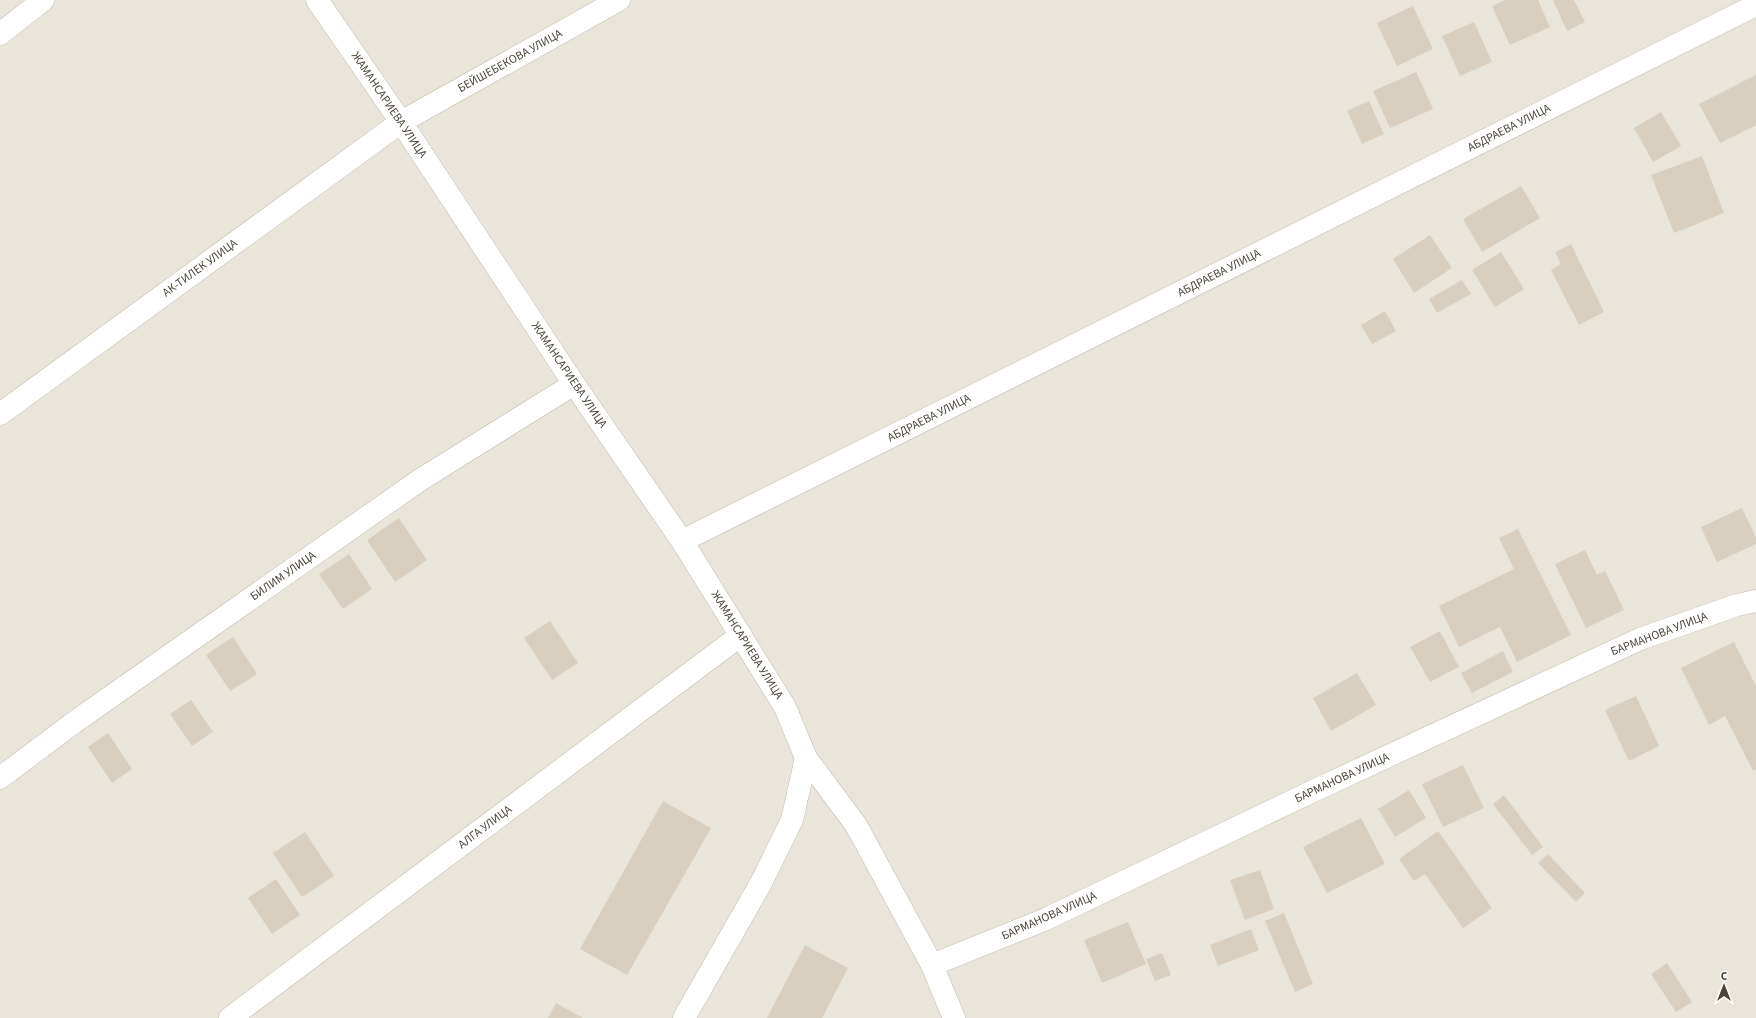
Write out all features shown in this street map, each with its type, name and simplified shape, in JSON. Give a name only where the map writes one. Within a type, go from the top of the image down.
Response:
[{"type":"street","points":[[0,34],[43,0]]},
{"type":"street","name":"ЖАМАНСАРИЕВА УЛИЦА","points":[[317,0],[401,122],[574,384],[682,541],[741,635],[785,707],[806,758],[856,825],[932,965],[954,1018]]},
{"type":"street","name":"БЕЙШЕБЕКОВА УЛИЦА","points":[[401,122],[619,0]]},
{"type":"street","name":"АБДРАЕВА УЛИЦА","points":[[682,541],[1756,5]]},
{"type":"street","name":"АК-ТИЛЕК УЛИЦА","points":[[0,414],[401,122]]},
{"type":"street","name":"БИЛИМ УЛИЦА","points":[[0,778],[76,721],[420,480],[574,384]]},
{"type":"street","name":"БАРМАНОВА УЛИЦА","points":[[932,965],[1046,919],[1318,789],[1640,639],[1737,604],[1756,601]]},
{"type":"street","name":"АЛГА УЛИЦА","points":[[230,1018],[741,635]]},
{"type":"street","points":[[684,1018],[761,883],[792,820],[806,758]]},
{"type":"shaded area","points":[[0,0],[1756,0],[1756,1018],[0,1018]]},
{"type":"building","points":[[1505,0],[1538,0],[1550,27],[1510,45],[1492,6]]},
{"type":"building","points":[[1553,0],[1574,0],[1585,22],[1567,31]]},
{"type":"building","points":[[1413,6],[1433,49],[1397,66],[1377,23]]},
{"type":"building","points":[[1474,22],[1492,62],[1460,76],[1442,36]]},
{"type":"building","points":[[1416,72],[1433,109],[1390,128],[1373,91]]},
{"type":"building","points":[[1756,75],[1756,125],[1720,143],[1699,104]]},
{"type":"building","points":[[1369,101],[1384,134],[1362,144],[1347,111]]},
{"type":"building","points":[[1661,112],[1681,146],[1653,162],[1634,128]]},
{"type":"building","points":[[1702,156],[1724,213],[1674,233],[1651,175]]},
{"type":"building","points":[[1521,186],[1540,218],[1482,252],[1463,219]]},
{"type":"building","points":[[1430,235],[1452,268],[1414,293],[1393,259]]},
{"type":"building","points":[[1571,244],[1604,312],[1579,325],[1551,270],[1561,264],[1555,252]]},
{"type":"building","points":[[1501,252],[1524,289],[1495,307],[1472,270]]},
{"type":"building","points":[[1462,280],[1471,294],[1437,313],[1429,299]]},
{"type":"building","points":[[1385,311],[1396,331],[1372,344],[1361,325]]},
{"type":"building","points":[[1742,508],[1756,538],[1756,544],[1717,562],[1701,527]]},
{"type":"building","points":[[399,518],[427,560],[395,582],[367,540]]},
{"type":"building","points":[[1518,529],[1571,635],[1517,662],[1500,627],[1459,647],[1439,606],[1514,569],[1499,538]]},
{"type":"building","points":[[1585,550],[1597,575],[1605,571],[1624,610],[1586,628],[1555,564]]},
{"type":"building","points":[[349,554],[372,589],[343,609],[319,574]]},
{"type":"building","points":[[550,621],[578,663],[552,680],[524,638]]},
{"type":"building","points":[[1440,631],[1459,667],[1430,682],[1410,647]]},
{"type":"building","points":[[233,637],[257,674],[230,691],[206,655]]},
{"type":"building","points":[[1734,642],[1756,686],[1756,769],[1753,771],[1725,716],[1709,725],[1681,668]]},
{"type":"building","points":[[1503,651],[1513,672],[1472,693],[1461,673]]},
{"type":"building","points":[[1357,673],[1376,705],[1331,731],[1313,698]]},
{"type":"building","points":[[1636,696],[1659,746],[1629,761],[1605,710]]},
{"type":"building","points":[[191,700],[213,732],[192,746],[170,714]]},
{"type":"building","points":[[108,733],[132,769],[112,783],[88,747]]},
{"type":"building","points":[[1463,765],[1484,808],[1443,827],[1422,784]]},
{"type":"building","points":[[1409,790],[1426,818],[1395,837],[1378,809]]},
{"type":"building","points":[[1504,795],[1543,847],[1532,855],[1493,804]]},
{"type":"building","points":[[663,801],[711,828],[627,975],[580,949]]},
{"type":"building","points":[[1361,818],[1385,864],[1327,893],[1303,847]]},
{"type":"building","points":[[1438,831],[1492,908],[1463,928],[1425,874],[1414,881],[1399,859]]},
{"type":"building","points":[[305,832],[334,876],[302,897],[273,853]]},
{"type":"building","points":[[1548,854],[1585,893],[1576,902],[1538,863]]},
{"type":"building","points":[[1260,870],[1274,909],[1245,920],[1230,880]]},
{"type":"building","points":[[276,879],[300,915],[272,934],[248,898]]},
{"type":"building","points":[[1284,913],[1313,984],[1295,992],[1265,921]]},
{"type":"building","points":[[1128,922],[1146,964],[1102,983],[1084,940]]},
{"type":"building","points":[[1251,929],[1259,950],[1218,966],[1210,945]]},
{"type":"building","points":[[805,945],[848,968],[822,1018],[767,1018]]},
{"type":"building","points":[[1162,953],[1171,975],[1155,981],[1146,959]]},
{"type":"building","points":[[1667,963],[1692,1002],[1676,1012],[1651,974]]},
{"type":"building","points":[[556,1003],[583,1018],[548,1018]]}]
